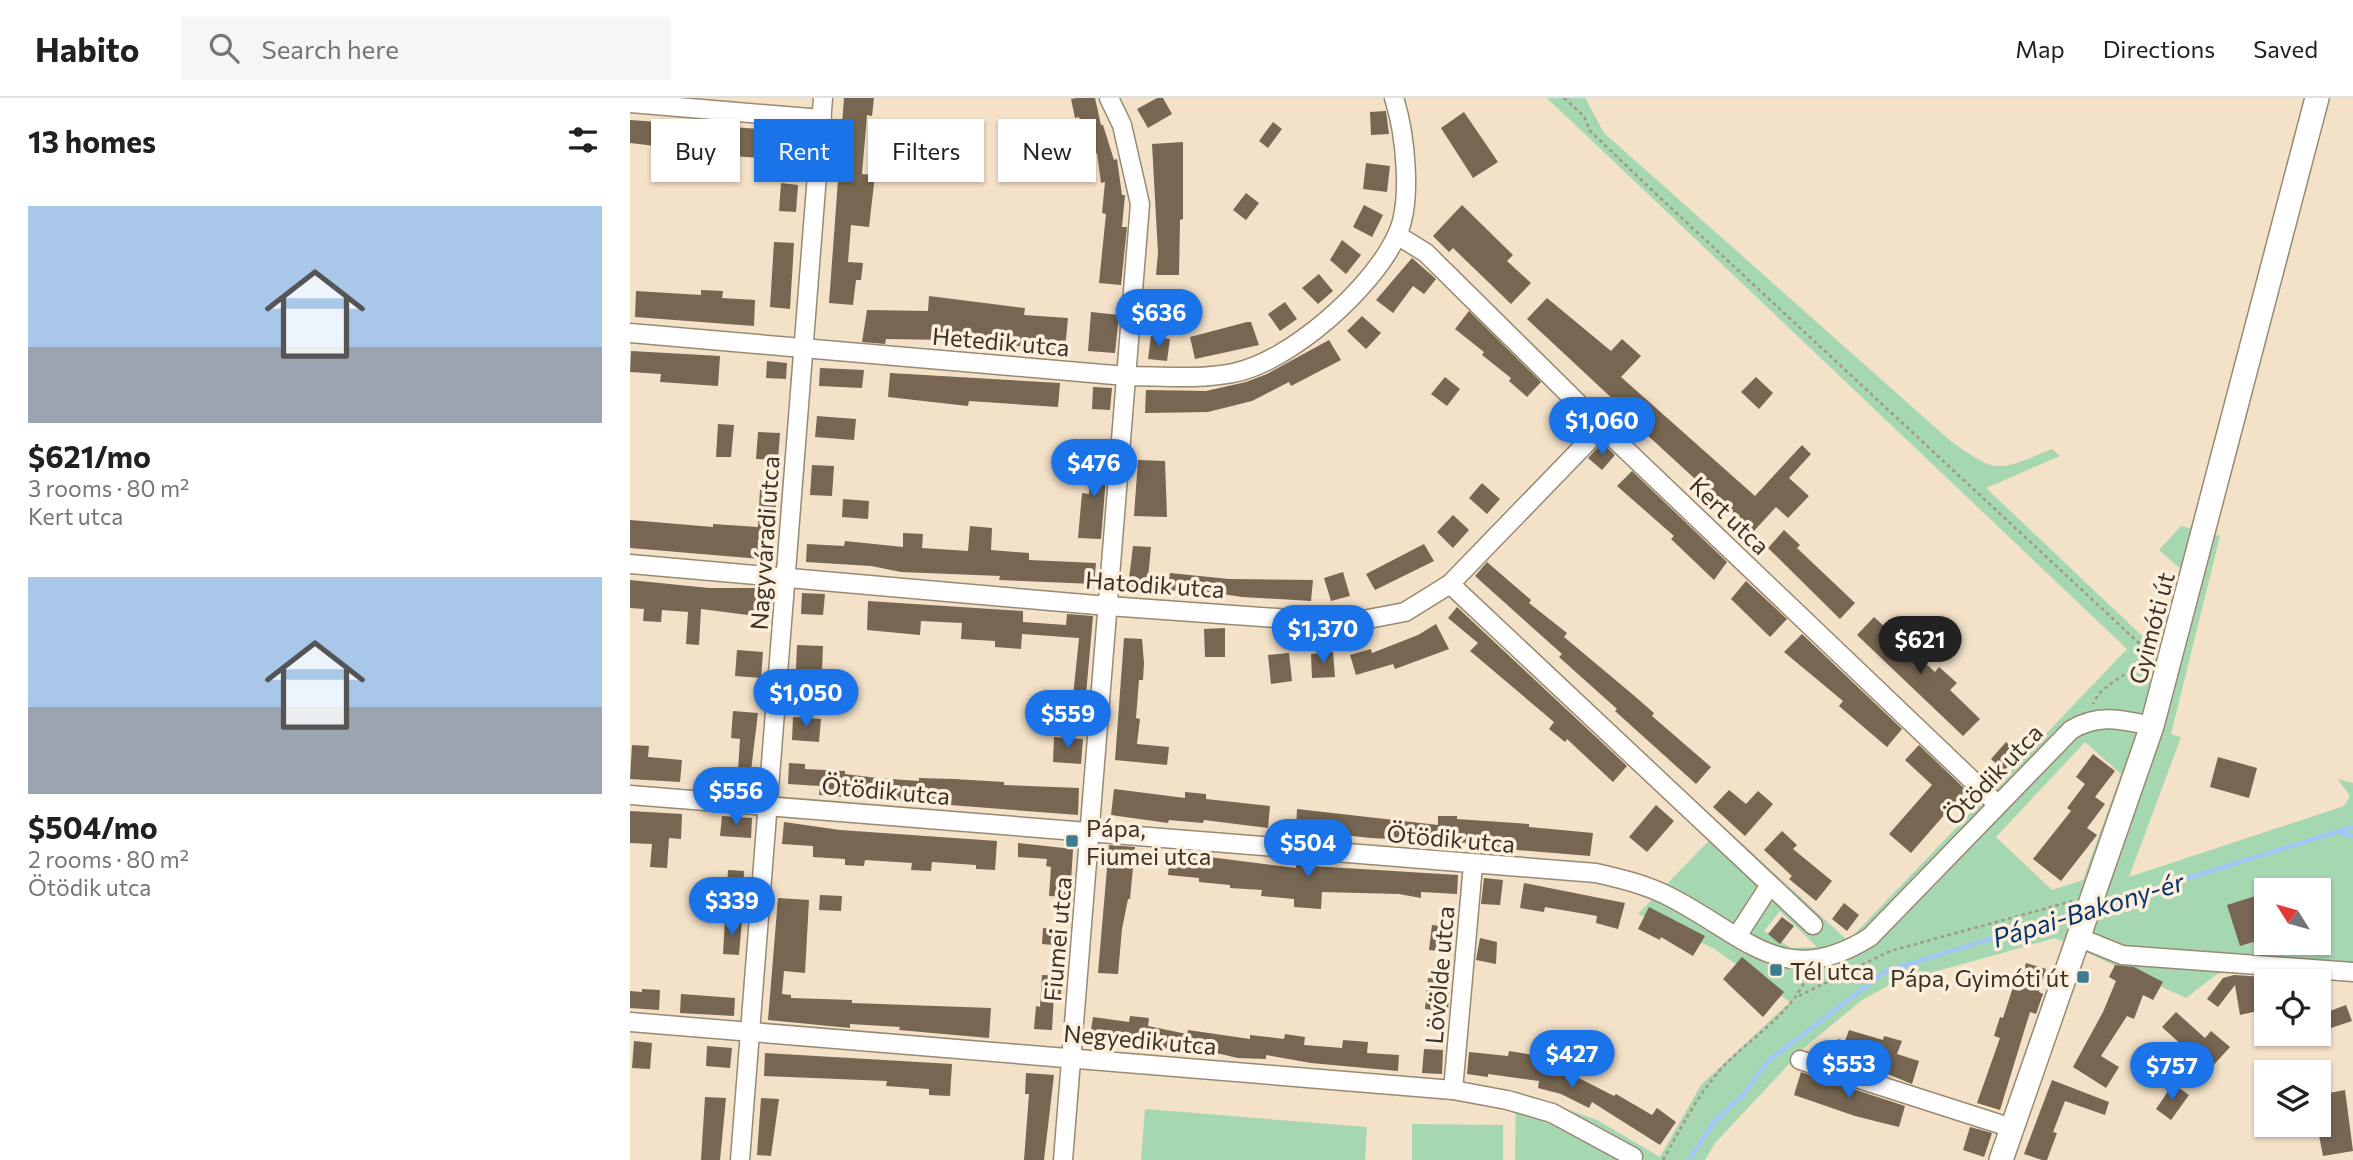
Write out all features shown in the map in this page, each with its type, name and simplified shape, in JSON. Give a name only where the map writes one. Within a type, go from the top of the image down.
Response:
[{"type":"main road","name":"Gyimóti út","points":[[2001,1160],[2152,726],[2317,98]]},
{"type":"street","name":"Nagyváradi utca","points":[[822,119],[823,98]]},
{"type":"street","name":"Fiumei utca","points":[[1063,1160],[1140,204],[1122,125],[1109,98]]},
{"type":"street","points":[[1394,98],[1403,142],[1405,182],[1397,235]]},
{"type":"street","points":[[630,103],[822,119]]},
{"type":"street","name":"Nagyváradi utca","points":[[740,1160],[766,806],[788,576],[817,182]]},
{"type":"street","name":"Hetedik utca","points":[[630,334],[1126,376],[1203,377],[1235,373],[1262,362],[1319,326],[1345,304],[1374,271],[1397,235]]},
{"type":"street","name":"Kert utca","points":[[1397,235],[1426,253],[1602,427],[1997,804]]},
{"type":"street","name":"Hatodik utca","points":[[630,564],[1108,606],[1347,622],[1405,612],[1450,584],[1602,427]]},
{"type":"street","points":[[1450,584],[1813,925]]},
{"type":"street","points":[[2086,721],[2109,717],[2152,726]]},
{"type":"street","name":"Ötödik utca","points":[[630,794],[1596,873],[1637,883],[1671,897],[1783,960],[1812,961],[1844,953],[1871,937],[1997,804],[2071,730],[2086,721]]},
{"type":"street","name":"Lövölde utca","points":[[1454,1090],[1473,865]]},
{"type":"street","points":[[1737,936],[1770,885]]},
{"type":"street","points":[[2080,930],[2122,955],[2353,972]]},
{"type":"street","name":"Negyedik utca","points":[[630,1023],[1454,1090],[1507,1100],[1552,1113],[1633,1157]]},
{"type":"street","points":[[1800,1060],[2012,1128]]},
{"type":"path","points":[[1564,98],[1584,116],[1590,131],[1656,194],[2139,643],[2143,652],[2139,663],[2096,696],[2086,721]]},
{"type":"path","points":[[1663,1160],[1696,1101],[1722,1068],[1799,996],[1890,951],[2092,893]]},
{"type":"path","points":[[1799,996],[1812,961]]},
{"type":"green space","points":[[1547,98],[1585,98],[1604,133],[1947,438],[1964,450],[1987,464],[1997,466],[2019,462],[2052,449],[2060,456],[1986,488],[2158,651],[2180,568],[2159,550],[2181,526],[2220,536],[2171,734],[2181,737],[2129,877],[2344,806],[2350,796],[2338,779],[2353,783],[2353,979],[2331,977],[2331,969],[2235,970],[2217,974],[2186,998],[2055,938],[1891,984],[1862,1000],[1805,1047],[1715,1143],[1705,1160],[1515,1160],[1516,1091],[1597,1120],[1660,1157],[1701,1085],[1790,1002],[1713,948],[1638,914],[1723,826],[1848,941],[2127,649]],"holes":[[[2085,742],[2121,774],[2083,880],[2052,890],[1996,837]],[[1780,911],[1816,946],[1816,947],[1791,948],[1764,931]]]},
{"type":"green space","points":[[1145,1109],[1367,1127],[1365,1160],[1141,1160]]},
{"type":"green space","points":[[1412,1124],[1503,1125],[1503,1160],[1412,1160]]},
{"type":"building","points":[[844,98],[874,98],[872,116],[867,115],[862,174],[868,174],[868,182],[874,182],[869,227],[851,225],[848,262],[863,263],[861,280],[856,280],[853,305],[829,303],[838,182],[854,182],[854,119],[842,119]]},
{"type":"building","points":[[1095,98],[1101,125],[1114,160],[1117,159],[1122,195],[1125,195],[1122,227],[1127,227],[1121,285],[1099,283],[1106,214],[1102,213],[1105,182],[1101,183],[1096,153],[1096,119],[1075,118],[1071,99]]},
{"type":"building","points":[[1157,98],[1163,98],[1172,114],[1148,128],[1137,109]]},
{"type":"building","points":[[1386,111],[1389,134],[1371,135],[1370,112]]},
{"type":"building","points":[[1464,112],[1498,162],[1473,178],[1441,128]]},
{"type":"building","points":[[630,120],[651,121],[651,145],[630,143]]},
{"type":"building","points":[[1273,122],[1282,129],[1268,148],[1259,141]]},
{"type":"building","points":[[740,128],[754,129],[754,158],[740,157]]},
{"type":"building","points":[[1183,142],[1183,219],[1180,220],[1179,275],[1156,275],[1158,253],[1152,144]]},
{"type":"building","points":[[1366,163],[1390,166],[1387,192],[1363,189]]},
{"type":"building","points":[[781,183],[798,185],[796,212],[779,211]]},
{"type":"building","points":[[1246,193],[1259,203],[1246,220],[1233,210]]},
{"type":"building","points":[[1364,205],[1383,215],[1372,237],[1353,227]]},
{"type":"building","points":[[1462,205],[1513,255],[1507,261],[1531,283],[1511,304],[1453,248],[1449,252],[1433,236]]},
{"type":"building","points":[[1342,240],[1361,255],[1346,274],[1330,260]]},
{"type":"building","points":[[774,242],[794,243],[790,309],[770,307]]},
{"type":"building","points":[[1412,258],[1436,279],[1424,294],[1413,286],[1393,313],[1376,300]]},
{"type":"building","points":[[1319,274],[1333,291],[1318,304],[1302,288]]},
{"type":"building","points":[[701,290],[723,291],[722,298],[755,300],[754,326],[635,317],[636,291],[701,295]]},
{"type":"building","points":[[929,296],[1025,308],[1024,315],[1068,318],[1065,350],[949,340],[886,339],[885,344],[862,342],[867,310],[928,311]]},
{"type":"building","points":[[1547,298],[1611,351],[1622,339],[1641,356],[1621,377],[1755,496],[1802,445],[1811,454],[1789,478],[1809,496],[1788,518],[1776,507],[1753,532],[1527,319]]},
{"type":"building","points":[[1285,302],[1297,319],[1280,331],[1268,314]]},
{"type":"building","points":[[1469,311],[1541,382],[1527,397],[1509,381],[1511,378],[1482,355],[1484,352],[1455,329]]},
{"type":"building","points":[[1091,312],[1119,315],[1115,353],[1088,351]]},
{"type":"building","points":[[1362,316],[1381,333],[1366,349],[1347,331]]},
{"type":"building","points":[[1251,322],[1259,345],[1195,359],[1190,337]]},
{"type":"building","points":[[1151,336],[1170,339],[1167,361],[1148,359]]},
{"type":"building","points":[[1329,340],[1341,360],[1291,386],[1289,382],[1252,401],[1208,412],[1145,413],[1146,390],[1206,391],[1246,382],[1267,374]]},
{"type":"building","points":[[631,351],[720,356],[718,386],[660,382],[661,374],[630,372]]},
{"type":"building","points":[[767,361],[787,363],[786,379],[766,378]]},
{"type":"building","points":[[820,368],[864,370],[862,388],[819,386]]},
{"type":"building","points":[[890,373],[1060,383],[1058,407],[969,401],[968,406],[888,397]]},
{"type":"building","points":[[1445,377],[1460,389],[1447,406],[1431,394]]},
{"type":"building","points":[[1756,377],[1773,393],[1759,409],[1741,392]]},
{"type":"building","points":[[1093,387],[1112,388],[1110,410],[1092,409]]},
{"type":"building","points":[[1567,408],[1582,423],[1569,438],[1552,424]]},
{"type":"building","points":[[817,416],[856,419],[854,440],[815,437]]},
{"type":"building","points":[[718,424],[734,425],[731,457],[716,457]]},
{"type":"building","points":[[758,432],[780,433],[778,460],[756,459]]},
{"type":"building","points":[[1602,443],[1615,455],[1602,470],[1588,458]]},
{"type":"building","points":[[1092,452],[1108,453],[1101,539],[1078,538],[1082,493],[1089,494]]},
{"type":"building","points":[[1138,460],[1165,461],[1167,517],[1134,516]]},
{"type":"building","points":[[812,465],[834,466],[832,496],[810,495]]},
{"type":"building","points":[[1632,471],[1727,562],[1714,580],[1671,539],[1674,536],[1617,486]]},
{"type":"building","points":[[1482,483],[1500,499],[1487,514],[1469,498]]},
{"type":"building","points":[[760,489],[777,490],[772,560],[630,548],[630,520],[713,527],[713,524],[758,527]]},
{"type":"building","points":[[843,499],[869,501],[868,519],[842,517]]},
{"type":"building","points":[[1453,515],[1469,530],[1453,548],[1437,532]]},
{"type":"building","points":[[970,526],[992,528],[991,550],[1029,553],[1029,560],[1096,563],[1094,584],[999,580],[1000,576],[901,572],[871,566],[806,562],[807,544],[844,546],[845,541],[903,547],[903,533],[923,534],[922,548],[968,551]]},
{"type":"building","points":[[1784,530],[1800,545],[1797,548],[1855,603],[1840,619],[1768,548]]},
{"type":"building","points":[[1424,544],[1434,561],[1375,590],[1366,574]]},
{"type":"building","points":[[1133,546],[1151,547],[1147,589],[1128,587]]},
{"type":"building","points":[[1487,562],[1531,600],[1529,603],[1567,633],[1564,637],[1654,713],[1652,716],[1711,767],[1696,784],[1559,657],[1562,654],[1475,576]]},
{"type":"building","points":[[1343,572],[1350,596],[1331,601],[1324,578]]},
{"type":"building","points":[[1170,573],[1229,579],[1313,580],[1311,601],[1242,597],[1190,589],[1189,592],[1168,590]]},
{"type":"building","points":[[630,580],[709,588],[765,588],[764,617],[701,609],[699,645],[686,644],[688,612],[662,610],[661,622],[643,621],[644,609],[630,608]]},
{"type":"building","points":[[1746,581],[1787,619],[1770,637],[1731,599]]},
{"type":"building","points":[[802,593],[825,594],[823,615],[801,614]]},
{"type":"building","points":[[868,601],[1023,611],[1023,622],[1066,625],[1067,614],[1093,616],[1084,717],[1071,716],[1079,638],[1022,634],[1021,649],[995,647],[995,641],[961,639],[962,623],[921,621],[920,635],[867,630]]},
{"type":"building","points":[[1457,607],[1627,766],[1613,782],[1567,739],[1565,742],[1549,729],[1554,722],[1470,651],[1478,643],[1448,618]]},
{"type":"building","points":[[1874,617],[1935,672],[1939,667],[1957,683],[1950,690],[1980,719],[1963,736],[1857,635]]},
{"type":"building","points":[[1436,624],[1449,649],[1395,669],[1393,664],[1356,675],[1350,655],[1371,649],[1372,653],[1418,635]]},
{"type":"building","points":[[1225,628],[1225,657],[1205,657],[1204,629]]},
{"type":"building","points":[[1802,634],[1902,729],[1887,747],[1839,706],[1843,701],[1784,652]]},
{"type":"building","points":[[1124,638],[1142,639],[1144,663],[1143,680],[1139,680],[1136,718],[1140,719],[1137,744],[1169,747],[1167,765],[1115,760]]},
{"type":"building","points":[[797,645],[823,646],[821,694],[795,692]]},
{"type":"building","points":[[737,650],[763,652],[761,678],[735,676]]},
{"type":"building","points":[[1333,652],[1335,677],[1312,678],[1311,654]]},
{"type":"building","points":[[1289,653],[1292,681],[1271,684],[1268,655]]},
{"type":"building","points":[[733,711],[758,713],[749,787],[737,786],[740,739],[731,738]]},
{"type":"building","points":[[793,717],[821,719],[819,742],[792,740]]},
{"type":"building","points":[[1054,737],[1083,739],[1081,764],[1053,762]]},
{"type":"building","points":[[2006,742],[2019,754],[2004,771],[1991,759]]},
{"type":"building","points":[[632,745],[649,746],[648,757],[682,760],[680,782],[630,779]]},
{"type":"building","points":[[1919,745],[1966,790],[1911,853],[1889,834],[1932,785],[1905,760]]},
{"type":"building","points":[[2093,754],[2115,771],[2095,797],[2105,804],[2087,828],[2097,835],[2061,881],[2033,859],[2071,811],[2067,808],[2085,784],[2076,777]]},
{"type":"building","points":[[2218,757],[2257,768],[2249,798],[2210,787]]},
{"type":"building","points":[[789,763],[805,764],[805,769],[845,771],[845,774],[877,778],[919,781],[919,778],[954,779],[1004,782],[1004,785],[1079,788],[1078,815],[819,795],[820,786],[788,784]]},
{"type":"building","points":[[1114,789],[1185,798],[1185,792],[1206,794],[1206,799],[1270,806],[1268,828],[1204,820],[1203,823],[1169,820],[1168,823],[1111,815]]},
{"type":"building","points":[[1729,790],[1746,804],[1758,791],[1773,804],[1745,836],[1713,807]]},
{"type":"building","points":[[1656,805],[1674,821],[1647,852],[1629,837]]},
{"type":"building","points":[[1297,809],[1438,825],[1438,816],[1457,816],[1457,819],[1529,824],[1529,827],[1593,833],[1590,856],[1470,846],[1470,843],[1371,838],[1296,830]]},
{"type":"building","points":[[630,811],[682,814],[681,839],[669,838],[667,868],[650,867],[652,844],[630,843]]},
{"type":"building","points":[[722,816],[752,818],[751,838],[720,836]]},
{"type":"building","points":[[784,822],[840,830],[997,841],[995,870],[976,869],[976,865],[932,862],[931,871],[911,870],[912,863],[865,860],[864,866],[845,865],[845,859],[813,857],[813,846],[782,844]]},
{"type":"building","points":[[1782,831],[1797,845],[1793,849],[1832,881],[1816,901],[1789,879],[1792,876],[1764,850]]},
{"type":"building","points":[[1018,843],[1073,849],[1070,897],[1049,896],[1051,867],[1046,866],[1047,859],[1018,857]]},
{"type":"building","points":[[1109,845],[1135,847],[1118,974],[1098,973]]},
{"type":"building","points":[[1170,852],[1296,868],[1296,865],[1458,875],[1457,894],[1421,892],[1421,898],[1399,894],[1322,892],[1321,909],[1294,907],[1294,899],[1261,896],[1262,890],[1230,888],[1230,885],[1199,882],[1199,878],[1168,875]]},
{"type":"building","points":[[728,870],[744,871],[743,890],[727,889]]},
{"type":"building","points":[[1484,878],[1503,880],[1500,905],[1481,904]]},
{"type":"building","points":[[1524,883],[1625,903],[1618,929],[1596,923],[1597,916],[1545,907],[1544,912],[1520,908]]},
{"type":"building","points":[[820,895],[842,896],[841,911],[819,910]]},
{"type":"building","points":[[2254,897],[2254,942],[2240,946],[2227,905]]},
{"type":"building","points":[[778,898],[809,900],[805,973],[784,971],[782,994],[791,995],[791,998],[852,1000],[852,1003],[991,1008],[989,1038],[899,1030],[900,1027],[850,1024],[850,1028],[768,1020]]},
{"type":"building","points":[[1844,903],[1859,915],[1847,931],[1832,919]]},
{"type":"building","points":[[1649,907],[1705,936],[1693,956],[1661,937],[1660,940],[1638,929]]},
{"type":"building","points":[[1782,917],[1794,926],[1780,944],[1768,934]]},
{"type":"building","points":[[725,919],[742,920],[739,955],[723,954]]},
{"type":"building","points":[[1432,925],[1452,927],[1449,952],[1429,950]]},
{"type":"building","points":[[1043,928],[1066,929],[1065,946],[1042,944]]},
{"type":"building","points":[[1480,938],[1497,942],[1496,964],[1476,960]]},
{"type":"building","points":[[1742,957],[1784,992],[1763,1017],[1723,979]]},
{"type":"building","points":[[2026,963],[2046,969],[2039,992],[2043,994],[2036,1014],[2030,1012],[2000,1110],[1977,1103],[2000,1038],[1994,1036],[2000,1017],[2003,1018],[2014,984],[2019,986]]},
{"type":"building","points":[[2115,965],[2134,967],[2163,982],[2153,1000],[2143,995],[2134,1019],[2127,1016],[2101,1056],[2119,1067],[2106,1088],[2073,1067],[2103,1012],[2116,981],[2109,977]]},
{"type":"building","points":[[1042,975],[1062,976],[1061,994],[1054,994],[1052,1030],[1034,1029],[1036,1006],[1040,1007]]},
{"type":"building","points":[[2234,975],[2254,976],[2254,1012],[2240,1015],[2235,985],[2218,1007],[2207,999],[2223,978]]},
{"type":"building","points":[[1428,978],[1450,980],[1448,1011],[1425,1009]]},
{"type":"building","points":[[642,989],[660,990],[659,1010],[630,1008],[630,991],[642,992]]},
{"type":"building","points":[[681,994],[735,998],[734,1016],[680,1013]]},
{"type":"building","points":[[2346,1005],[2352,1021],[2331,1028],[2331,1011]]},
{"type":"building","points":[[2176,1012],[2205,1038],[2211,1031],[2230,1047],[2209,1070],[2162,1027]]},
{"type":"building","points":[[1130,1016],[1149,1018],[1148,1026],[1187,1034],[1188,1030],[1250,1039],[1250,1035],[1284,1039],[1285,1034],[1305,1037],[1304,1045],[1342,1048],[1343,1040],[1368,1042],[1367,1053],[1399,1055],[1398,1071],[1311,1063],[1266,1055],[1266,1059],[1238,1058],[1216,1053],[1089,1042],[1093,1017],[1129,1022]]},
{"type":"building","points":[[1849,1030],[1883,1040],[1884,1036],[1902,1041],[1897,1054],[1919,1061],[1912,1084],[1873,1068],[1874,1065],[1833,1051],[1838,1039],[1845,1041]]},
{"type":"building","points":[[634,1041],[652,1043],[650,1069],[632,1068]]},
{"type":"building","points":[[707,1046],[732,1048],[730,1068],[706,1066]]},
{"type":"building","points":[[1424,1049],[1443,1050],[1442,1074],[1422,1073]]},
{"type":"building","points":[[1509,1051],[1533,1055],[1532,1063],[1565,1071],[1614,1096],[1616,1094],[1652,1115],[1657,1108],[1676,1122],[1660,1145],[1592,1102],[1589,1108],[1561,1094],[1538,1088],[1539,1081],[1467,1074],[1469,1052],[1508,1056]]},
{"type":"building","points":[[765,1053],[952,1064],[950,1096],[929,1095],[929,1089],[886,1086],[887,1081],[764,1076]]},
{"type":"building","points":[[1801,1072],[1905,1106],[1899,1127],[1855,1116],[1794,1095]]},
{"type":"building","points":[[1026,1073],[1054,1075],[1044,1160],[1024,1160],[1029,1094],[1025,1094]]},
{"type":"building","points":[[2052,1080],[2109,1102],[2105,1115],[2065,1101],[2053,1132],[2057,1133],[2047,1160],[2042,1160],[2024,1154]]},
{"type":"building","points":[[2173,1084],[2189,1095],[2171,1120],[2156,1109]]},
{"type":"building","points":[[2345,1090],[2353,1151],[2323,1156],[2319,1137],[2331,1137],[2331,1093]]},
{"type":"building","points":[[705,1097],[726,1098],[720,1160],[701,1160]]},
{"type":"building","points":[[761,1098],[779,1099],[771,1156],[757,1155]]},
{"type":"building","points":[[1970,1127],[1992,1133],[1984,1157],[1963,1150]]},
{"type":"waterway","name":"Pápai-Bakony-ér","points":[[2100,905],[2353,827]]},
{"type":"waterway","points":[[2341,833],[2353,836]]},
{"type":"waterway","name":"Pápai-Bakony-ér","points":[[1689,1160],[1714,1122],[1744,1094],[1768,1061],[1886,971],[2078,912]]},
{"type":"place","name":"Pápa, Fiumei utca","points":[[1072,841]]},
{"type":"place","name":"Tél utca","points":[[1776,970]]},
{"type":"place","name":"Pápa, Gyimóti út","points":[[2083,977]]}]
